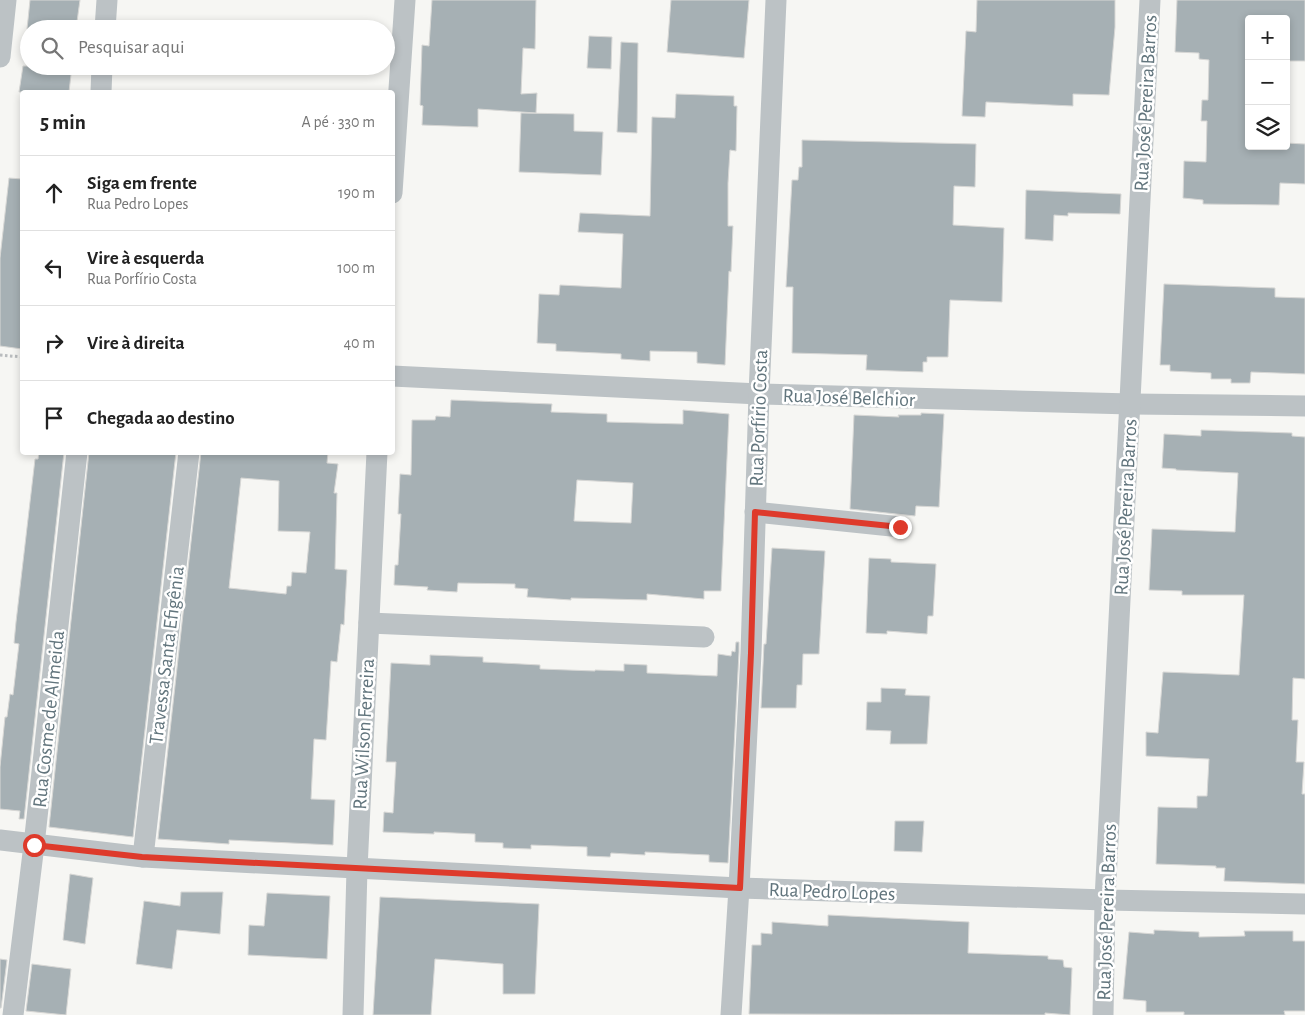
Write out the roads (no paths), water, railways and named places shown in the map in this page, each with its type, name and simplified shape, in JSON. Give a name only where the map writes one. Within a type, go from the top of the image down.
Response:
[{"type":"street","points":[[0,57],[6,0]]},
{"type":"street","points":[[106,20],[107,0]]},
{"type":"street","points":[[395,149],[405,0]]},
{"type":"street","name":"Rua Porfírio Costa","points":[[731,1015],[740,888],[751,653],[759,394],[776,0]]},
{"type":"street","name":"Rua José Pereira Barros","points":[[1103,1015],[1105,900],[1150,0]]},
{"type":"street","points":[[100,90],[101,75]]},
{"type":"street","name":"Rua José Belchior","points":[[395,376],[759,394],[1131,404],[1305,406]]},
{"type":"street","name":"Rua Cosme de Almeida","points":[[13,1015],[34,845],[77,455]]},
{"type":"street","name":"Travessa Santa Efigênia","points":[[142,857],[189,455]]},
{"type":"street","name":"Rua Wilson Ferreira","points":[[352,1015],[356,869],[377,455]]},
{"type":"street","points":[[755,512],[900,527]]},
{"type":"street","points":[[369,623],[704,637]]},
{"type":"street","name":"Rua Pedro Lopes","points":[[0,840],[142,857],[740,888],[1105,900],[1305,904]]}]
